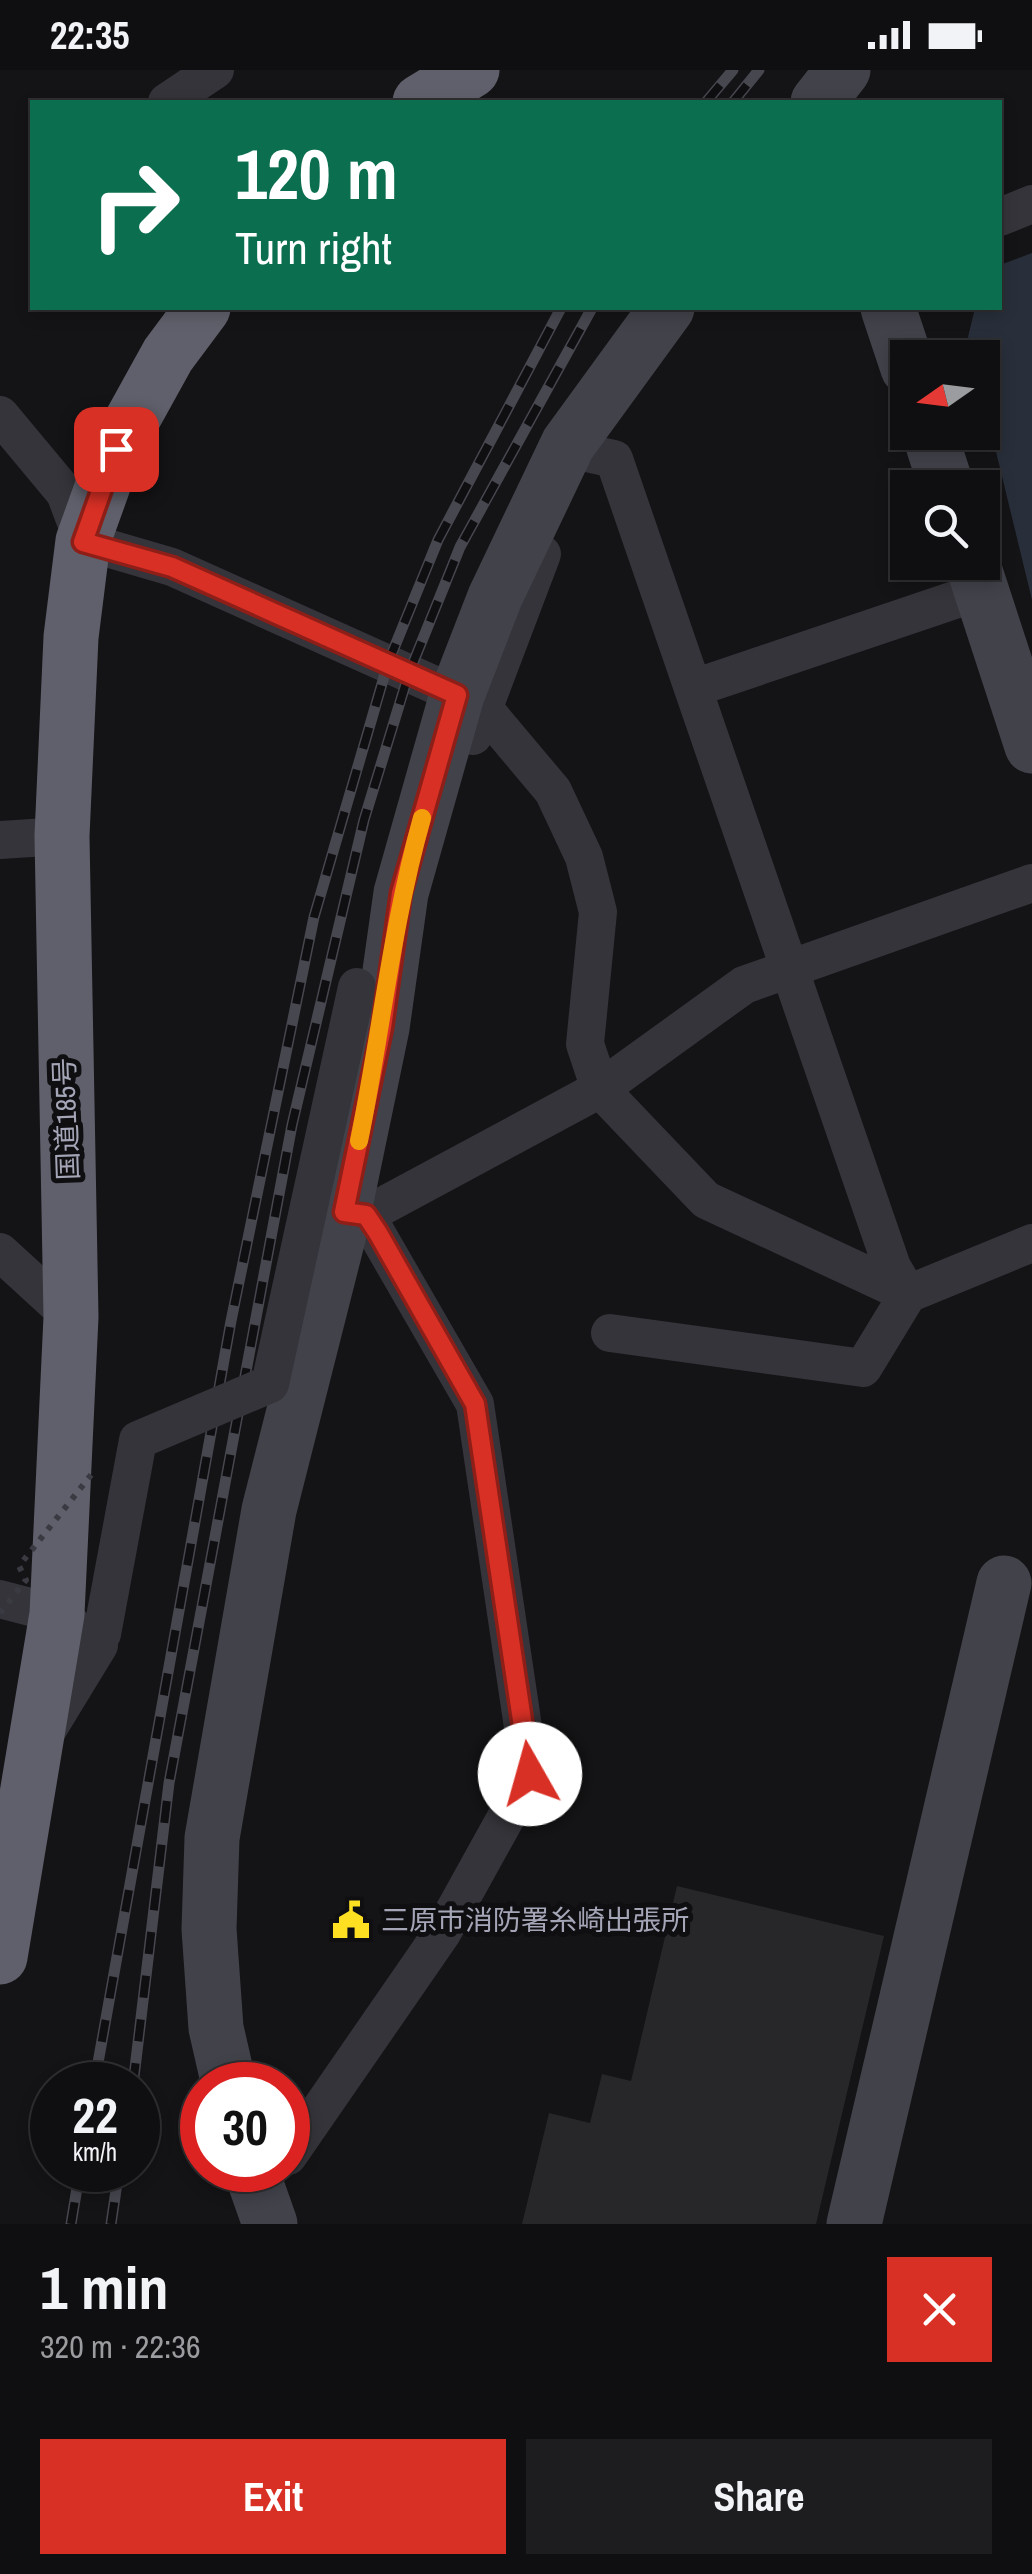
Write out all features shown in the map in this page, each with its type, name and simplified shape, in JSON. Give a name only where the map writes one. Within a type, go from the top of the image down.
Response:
[{"type":"highway","points":[[423,100],[472,70]]},
{"type":"highway","name":"国道185号","points":[[0,1957],[30,1786],[86,1631],[71,1317],[62,836],[71,636],[83,542],[116,449],[168,355],[202,310]]},
{"type":"street","points":[[170,100],[215,70]]},
{"type":"street","points":[[820,100],[844,70]]},
{"type":"street","points":[[1002,216],[1032,204]]},
{"type":"street","points":[[0,1599],[86,1631],[138,1440],[270,1384],[374,971],[469,704],[494,597],[575,448],[666,310]]},
{"type":"street","points":[[889,310],[899,340]]},
{"type":"street","points":[[0,415],[66,492],[83,542],[172,567],[490,716],[553,791],[584,857],[598,912],[586,1044],[600,1088],[706,1200],[908,1294]]},
{"type":"street","points":[[575,448],[614,460],[892,1267],[908,1294]]},
{"type":"street","points":[[694,688],[968,580]]},
{"type":"street","points":[[977,580],[1032,746]]},
{"type":"street","points":[[0,840],[62,836]]},
{"type":"street","points":[[355,1214],[600,1088],[744,985],[1032,883]]},
{"type":"street","points":[[223,2062],[216,2028],[209,1929],[212,1838],[269,1510],[355,1214],[374,971]]},
{"type":"street","points":[[310,2119],[442,1933],[530,1774],[475,1404],[355,1214]]},
{"type":"street","points":[[610,1332],[863,1368],[908,1294],[1032,1243]]},
{"type":"street","points":[[0,1252],[71,1317]]},
{"type":"street","points":[[854,2224],[1004,1583]]},
{"type":"shaded area","points":[[1032,253],[1032,600],[996,450],[1000,450],[1000,340],[968,337],[975,310],[1002,310],[1002,264]]},
{"type":"building","points":[[677,1886],[884,1936],[816,2224],[522,2224],[549,2113],[590,2123],[602,2074],[631,2081]]},
{"type":"railway","points":[[708,100],[733,70]]},
{"type":"railway","points":[[735,100],[759,70]]},
{"type":"railway","points":[[98,2062],[231,1321],[314,917],[388,663],[438,540],[560,310]]},
{"type":"railway","points":[[136,2062],[169,1783],[292,1125],[364,820],[409,673],[460,547],[591,310]]},
{"type":"railway","points":[[71,2224],[76,2192]]},
{"type":"railway","points":[[111,2224],[116,2192]]},
{"type":"slow traffic","points":[[359,1141],[382,1028],[401,893],[422,818]]},
{"type":"place","name":"三原市消防署糸崎出張所","points":[[351,1920]]},
{"type":"route","points":[[116,449],[83,542],[172,567],[457,695],[401,893],[382,1028],[344,1212],[366,1215],[390,1250],[475,1404],[530,1774]]}]
